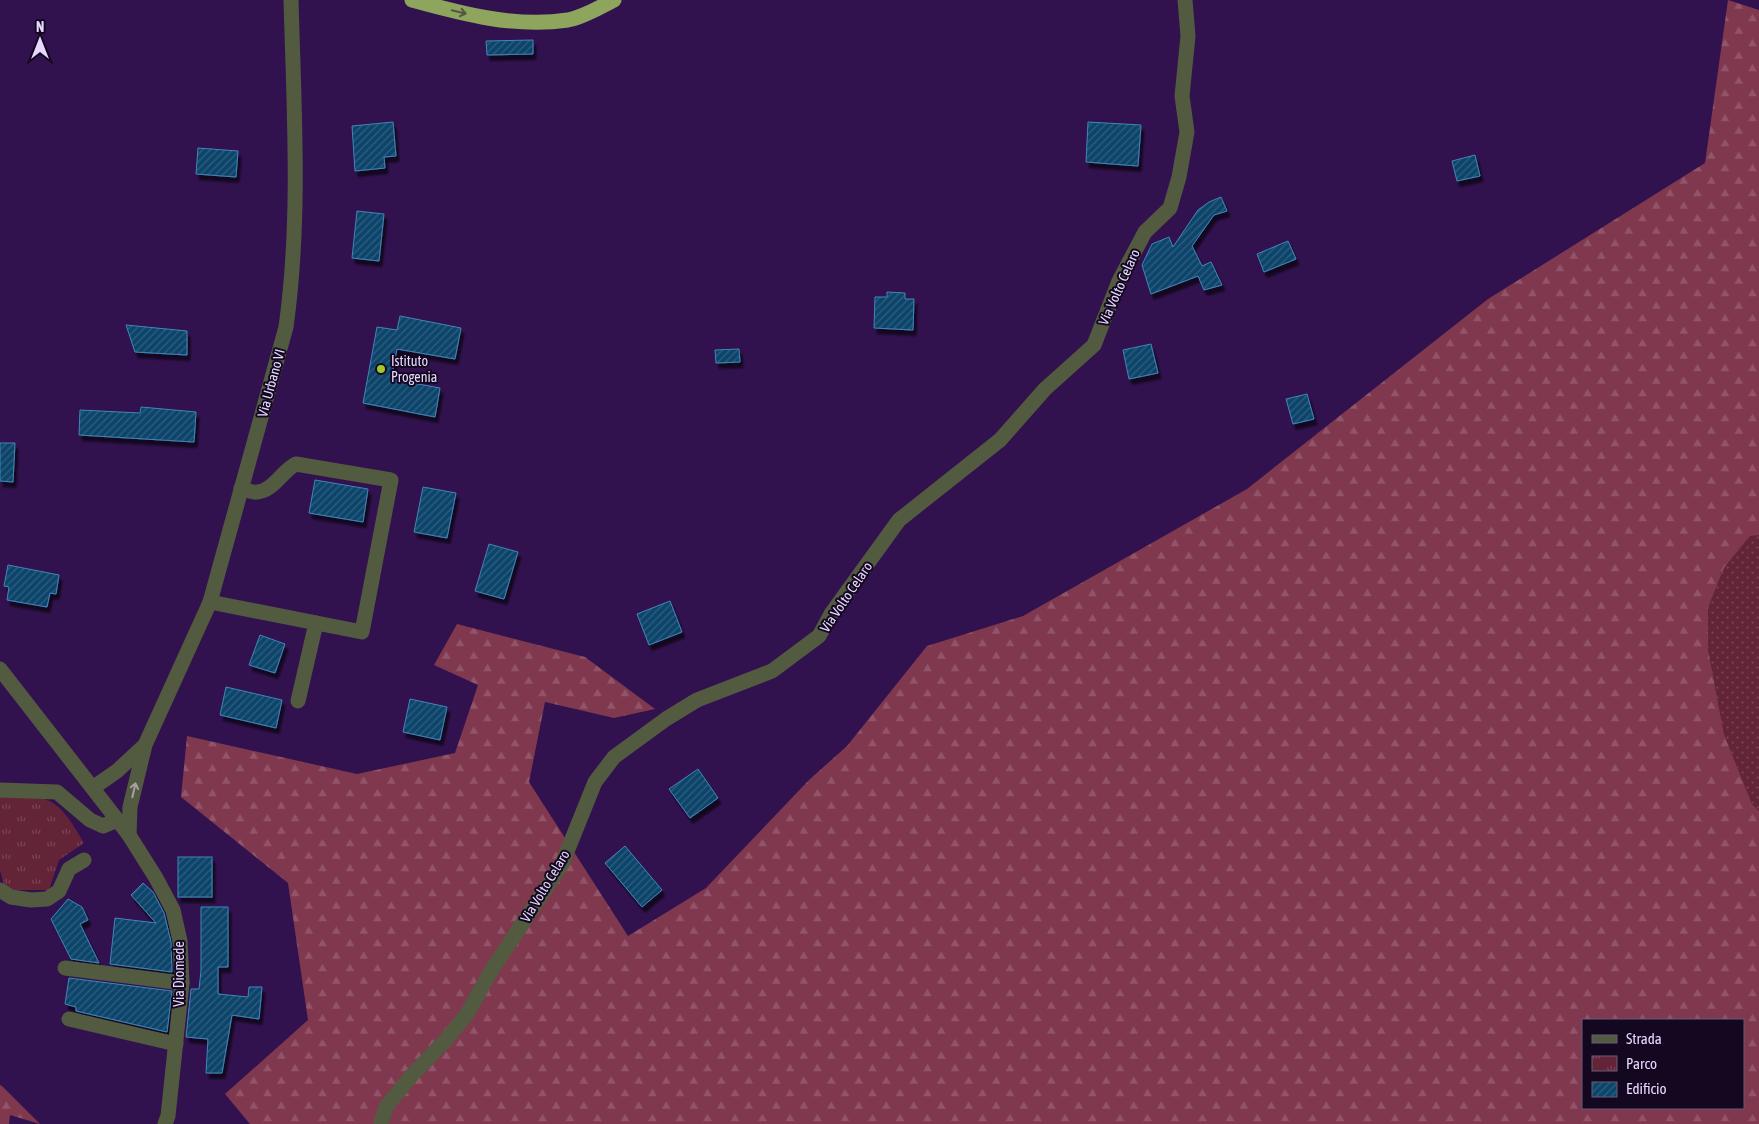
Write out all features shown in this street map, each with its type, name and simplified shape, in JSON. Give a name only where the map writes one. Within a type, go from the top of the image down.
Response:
[{"type":"highway","points":[[412,0],[486,18],[525,22],[570,20],[614,0]]},
{"type":"street","name":"Via Urbano VI","points":[[129,836],[130,807],[145,745],[210,602],[286,327],[292,285],[296,197],[291,0]]},
{"type":"street","name":"Via Volto Celaro","points":[[381,1124],[386,1107],[467,1014],[491,970],[562,864],[595,782],[614,757],[666,719],[697,700],[772,672],[819,636],[831,614],[900,520],[1000,440],[1045,389],[1094,345],[1119,280],[1145,232],[1170,208],[1180,177],[1187,132],[1182,96],[1188,36],[1185,0]]},
{"type":"street","points":[[210,602],[362,632],[391,480],[296,464],[288,468],[265,490],[256,493],[242,488]]},
{"type":"street","points":[[298,701],[316,623]]},
{"type":"street","name":"Via Diomede","points":[[0,669],[94,788],[129,836],[156,878],[173,910],[180,941],[182,983],[168,1116],[165,1124]]},
{"type":"street","name":"Via Urbano VI","points":[[94,788],[117,771],[145,745]]},
{"type":"street","points":[[0,790],[57,792],[90,820],[103,826],[117,820]]},
{"type":"street","points":[[0,890],[10,897],[31,900],[47,899],[59,891],[69,869],[84,860]]},
{"type":"street","points":[[65,968],[182,983]]},
{"type":"street","points":[[69,1019],[176,1044]]},
{"type":"green space","points":[[1728,0],[1759,10],[1759,535],[1750,536],[1724,568],[1708,608],[1708,649],[1724,734],[1752,804],[1759,811],[1759,1124],[250,1124],[225,1094],[308,1020],[288,883],[181,797],[187,736],[357,774],[455,753],[478,685],[434,665],[457,624],[585,657],[655,709],[614,718],[545,702],[529,782],[628,936],[706,888],[809,780],[847,746],[927,646],[1023,616],[1247,489],[1488,299],[1705,163]]},
{"type":"green space","points":[[1750,535],[1759,535],[1759,811],[1752,804],[1724,734],[1708,649],[1708,608],[1724,568]]},
{"type":"green space","points":[[0,796],[35,797],[48,800],[61,809],[84,843],[59,860],[49,890],[14,890],[4,885],[0,870]]},
{"type":"green space","points":[[0,1085],[40,1124],[10,1115],[9,1124],[0,1124]]},
{"type":"building","points":[[533,40],[533,54],[487,55],[486,41]]},
{"type":"building","points":[[393,122],[396,156],[384,157],[385,168],[355,171],[352,126]]},
{"type":"building","points":[[1088,122],[1141,125],[1138,166],[1086,162]]},
{"type":"building","points":[[198,148],[238,151],[236,177],[196,174]]},
{"type":"building","points":[[1475,155],[1480,176],[1457,181],[1452,161]]},
{"type":"building","points":[[1221,197],[1227,211],[1214,215],[1192,246],[1202,266],[1211,262],[1222,285],[1204,290],[1198,276],[1151,294],[1142,265],[1152,244],[1169,237],[1173,247],[1198,210],[1209,202]]},
{"type":"building","points":[[357,211],[384,214],[379,261],[352,258]]},
{"type":"building","points":[[1288,241],[1296,259],[1264,272],[1257,254]]},
{"type":"building","points":[[887,292],[905,293],[905,299],[914,299],[913,330],[874,328],[875,297],[887,297]]},
{"type":"building","name":"Istituto Progenia","points":[[400,316],[461,328],[455,359],[397,349],[391,379],[440,388],[435,417],[363,403],[377,327],[397,330]]},
{"type":"building","points":[[126,325],[187,331],[187,355],[135,352]]},
{"type":"building","points":[[1151,344],[1158,373],[1129,379],[1123,350]]},
{"type":"building","points":[[739,349],[740,362],[716,363],[715,350]]},
{"type":"building","points":[[1307,394],[1314,419],[1293,424],[1286,399]]},
{"type":"building","points":[[141,407],[196,412],[194,442],[79,435],[80,410],[140,413]]},
{"type":"building","points":[[0,443],[15,443],[13,482],[0,481]]},
{"type":"building","points":[[315,480],[368,489],[363,522],[309,513]]},
{"type":"building","points":[[423,487],[456,493],[447,538],[414,532]]},
{"type":"building","points":[[489,544],[518,552],[504,599],[475,591]]},
{"type":"building","points":[[8,565],[59,575],[56,594],[50,593],[47,607],[7,600],[9,587],[4,586]]},
{"type":"building","points":[[670,601],[682,632],[649,645],[637,614]]},
{"type":"building","points":[[260,635],[285,644],[275,673],[249,665]]},
{"type":"building","points":[[226,687],[282,700],[276,728],[220,715]]},
{"type":"building","points":[[410,699],[447,707],[440,740],[403,732]]},
{"type":"building","points":[[698,769],[718,798],[690,818],[669,789]]},
{"type":"building","points":[[625,846],[662,890],[642,907],[605,863]]},
{"type":"building","points":[[178,857],[212,857],[212,897],[178,897]]},
{"type":"building","points":[[143,883],[153,892],[164,913],[171,942],[172,972],[110,964],[115,918],[156,923],[131,895]]},
{"type":"building","points":[[68,899],[82,907],[88,920],[80,924],[99,963],[71,959],[51,919]]},
{"type":"building","points":[[201,907],[228,907],[228,967],[218,967],[218,994],[248,997],[249,987],[262,987],[259,1019],[232,1015],[222,1073],[206,1073],[208,1039],[186,1037],[191,989],[199,989],[201,971]]},
{"type":"building","points":[[69,978],[172,991],[167,1032],[76,1011],[76,1007],[65,1004]]},
{"type":"place","name":"Istituto Progenia","points":[[381,369]]}]
